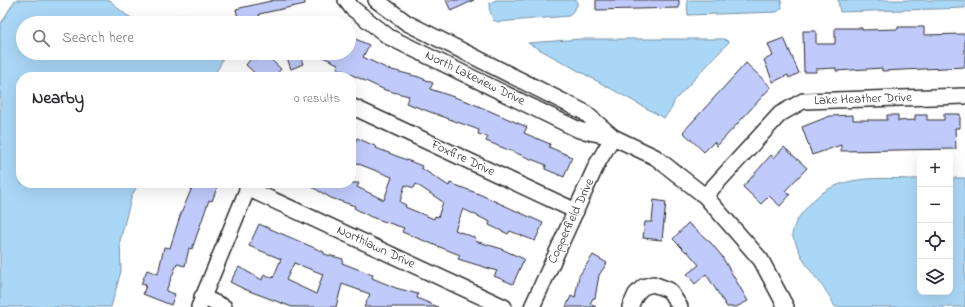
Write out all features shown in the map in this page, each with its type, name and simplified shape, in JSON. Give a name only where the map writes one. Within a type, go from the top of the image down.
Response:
[{"type":"street","name":"North Lakeview Drive","points":[[346,0],[352,8],[389,36],[579,130],[614,137]]},
{"type":"street","name":"North Lakeview Drive","points":[[376,0],[408,23],[460,51],[584,112],[614,137],[655,157],[705,196],[760,260],[786,307]]},
{"type":"street","points":[[452,67],[460,51]]},
{"type":"street","name":"Lake Heather Drive","points":[[705,196],[780,114],[803,101],[965,96]]},
{"type":"street","name":"Foxfire Drive","points":[[356,108],[576,211]]},
{"type":"street","name":"Copperfield Drive","points":[[532,307],[597,164],[614,137]]},
{"type":"street","points":[[224,307],[200,302],[247,188]]},
{"type":"street","name":"Northlawn Drive","points":[[252,188],[504,307]]},
{"type":"street","points":[[630,307],[636,294],[642,287],[653,284],[669,290],[680,307]]},
{"type":"water","points":[[15,0],[110,0],[129,16],[16,16],[16,60],[222,60],[216,72],[16,72],[16,188],[136,188],[132,195],[120,241],[121,271],[111,307],[0,307],[0,25]]},
{"type":"water","points":[[496,0],[577,0],[577,6],[569,16],[498,22],[493,20],[489,8],[490,3]]},
{"type":"water","points":[[687,0],[781,0],[782,8],[777,12],[688,15]]},
{"type":"water","points":[[838,0],[965,0],[965,8],[840,12]]},
{"type":"water","points":[[581,39],[724,39],[729,42],[674,101],[672,108],[664,118],[528,43]]},
{"type":"water","points":[[953,178],[965,178],[965,307],[835,307],[828,294],[806,264],[792,235],[793,230],[800,216],[819,195],[832,187],[845,183],[874,179],[917,179],[917,295],[953,295]]},
{"type":"building","points":[[275,0],[305,0],[305,4],[259,14],[259,16],[238,16],[236,9]]},
{"type":"building","points":[[446,0],[474,0],[451,11]]},
{"type":"building","points":[[596,0],[679,0],[679,8],[596,10]]},
{"type":"building","points":[[898,27],[924,27],[924,35],[965,34],[965,67],[882,71],[882,68],[836,71],[836,68],[816,69],[816,72],[804,72],[803,31],[816,31],[816,44],[835,44],[835,28],[862,28],[862,30],[898,29]]},
{"type":"building","points":[[784,38],[799,73],[789,78],[788,75],[773,82],[764,60],[773,56],[768,44]]},
{"type":"building","points":[[356,39],[369,45],[363,57],[388,69],[419,77],[433,83],[430,89],[469,102],[527,127],[524,133],[550,144],[549,147],[572,157],[564,177],[545,169],[546,165],[486,141],[488,137],[478,134],[479,130],[406,103],[409,96],[385,90],[356,77],[356,72],[346,72],[337,68],[338,64],[329,60],[356,60]]},
{"type":"building","points":[[250,60],[271,60],[281,69],[278,72],[254,72],[246,65]]},
{"type":"building","points":[[288,60],[302,60],[303,64],[291,69]]},
{"type":"building","points":[[746,63],[771,87],[717,146],[714,142],[704,152],[683,132]]},
{"type":"building","points":[[944,114],[960,114],[960,128],[955,128],[956,149],[841,151],[841,145],[812,155],[802,127],[830,116],[853,115],[853,120],[887,120],[887,115],[898,115],[898,121],[915,120],[915,115],[927,115],[927,120],[944,120]]},
{"type":"building","points":[[357,138],[377,147],[376,148],[422,166],[421,168],[449,186],[450,183],[479,194],[543,223],[535,241],[510,231],[508,234],[489,225],[490,222],[463,209],[455,230],[476,238],[475,241],[499,248],[524,259],[513,284],[494,276],[497,271],[458,259],[460,255],[402,232],[404,228],[371,217],[354,208],[355,206],[331,198],[314,188],[356,188],[356,183],[359,183],[357,187],[384,200],[392,177],[356,163]],"holes":[[[416,184],[443,202],[438,217],[435,216],[434,219],[405,207],[406,205],[400,202],[405,185],[414,188]]]},
{"type":"building","points":[[784,147],[807,168],[785,191],[790,195],[780,206],[769,196],[761,204],[743,187],[771,155],[774,158]]},
{"type":"building","points":[[192,188],[217,188],[212,201],[209,200],[192,249],[189,248],[185,266],[177,264],[166,291],[175,294],[171,305],[143,294],[146,285],[141,284],[147,270],[158,274],[164,247],[170,248],[180,216]]},
{"type":"building","points":[[654,200],[666,202],[662,240],[643,238],[645,222],[652,222]]},
{"type":"building","points":[[688,223],[711,243],[721,255],[748,301],[736,307],[727,307],[706,274],[695,284],[687,274],[699,265],[687,251],[686,252],[673,239]]},
{"type":"building","points":[[259,224],[324,252],[324,254],[343,259],[342,263],[373,275],[372,278],[396,288],[418,294],[417,298],[438,307],[364,307],[370,294],[342,284],[336,307],[292,307],[244,289],[230,282],[239,267],[262,280],[264,274],[273,278],[281,259],[249,246]],"holes":[[[294,263],[323,274],[316,294],[286,280]]]},
{"type":"building","points":[[593,255],[607,263],[599,275],[595,298],[593,298],[590,304],[596,307],[566,307],[571,296],[575,298],[579,276]]}]
